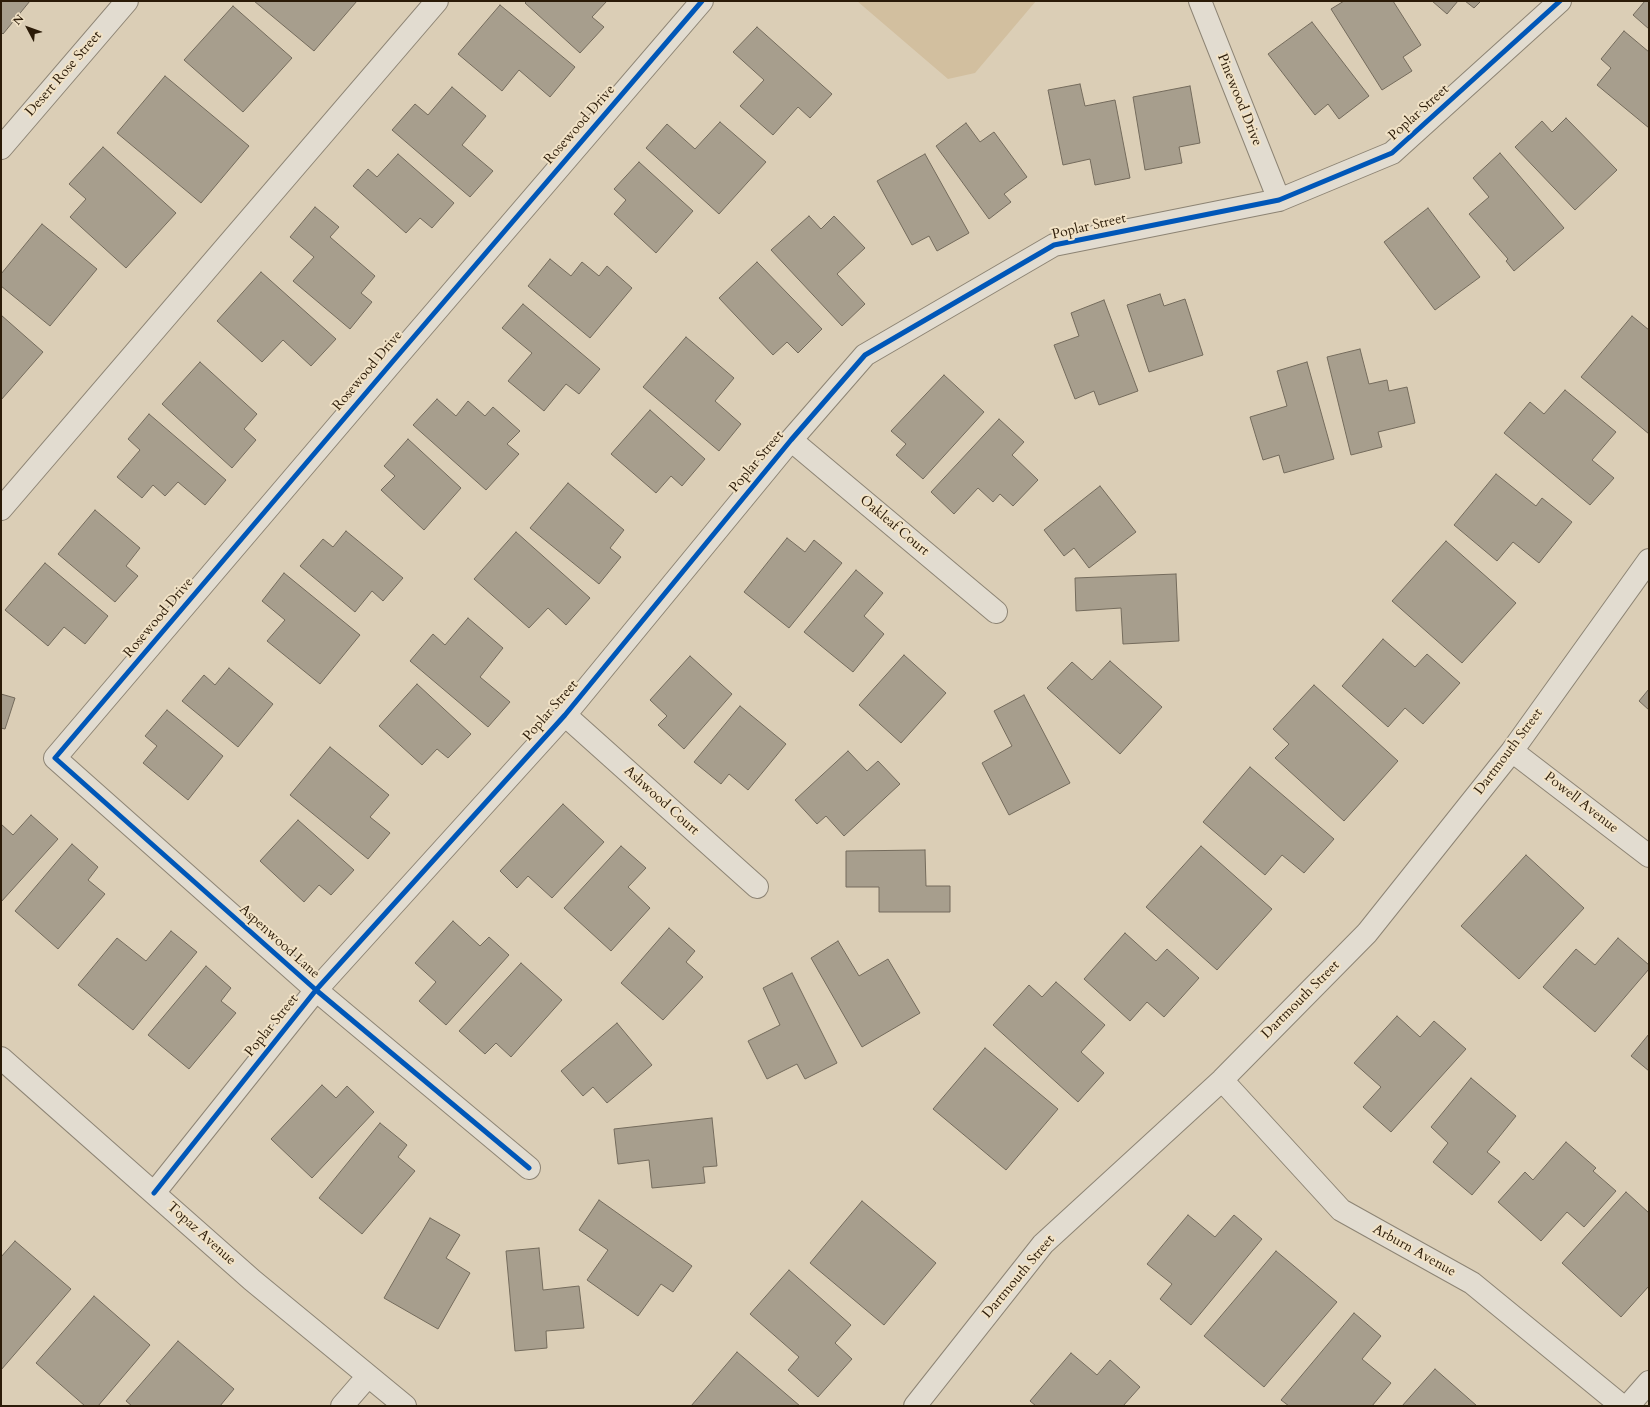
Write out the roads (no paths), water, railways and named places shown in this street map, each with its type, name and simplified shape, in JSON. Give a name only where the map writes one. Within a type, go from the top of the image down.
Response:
[{"type":"street","name":"Desert Rose Street","points":[[1,148],[127,1]]},
{"type":"street","points":[[1,509],[437,1]]},
{"type":"street","name":"Rosewood Drive","points":[[55,758],[702,1]]},
{"type":"street","name":"Pinewood Drive","points":[[1200,1],[1279,200]]},
{"type":"street","name":"Poplar Street","points":[[154,1193],[316,990],[565,715],[791,440],[865,355],[1054,245],[1279,200],[1392,153],[1560,1]]},
{"type":"street","name":"Oakleaf Court","points":[[791,440],[996,612]]},
{"type":"street","name":"Dartmouth Street","points":[[915,1406],[1043,1244],[1222,1080],[1367,933],[1512,751],[1649,560]]},
{"type":"street","name":"Ashwood Court","points":[[565,715],[757,888]]},
{"type":"street","name":"Powell Avenue","points":[[1512,751],[1649,856]]},
{"type":"street","name":"Aspenwood Lane","points":[[55,758],[316,990],[529,1168]]},
{"type":"street","name":"Topaz Avenue","points":[[1,1058],[252,1280],[405,1406]]},
{"type":"street","name":"Arburn Avenue","points":[[1222,1080],[1341,1210],[1472,1283],[1622,1406]]},
{"type":"street","points":[[342,1406],[368,1376]]},
{"type":"street","points":[[1628,1406],[1649,1382]]}]
